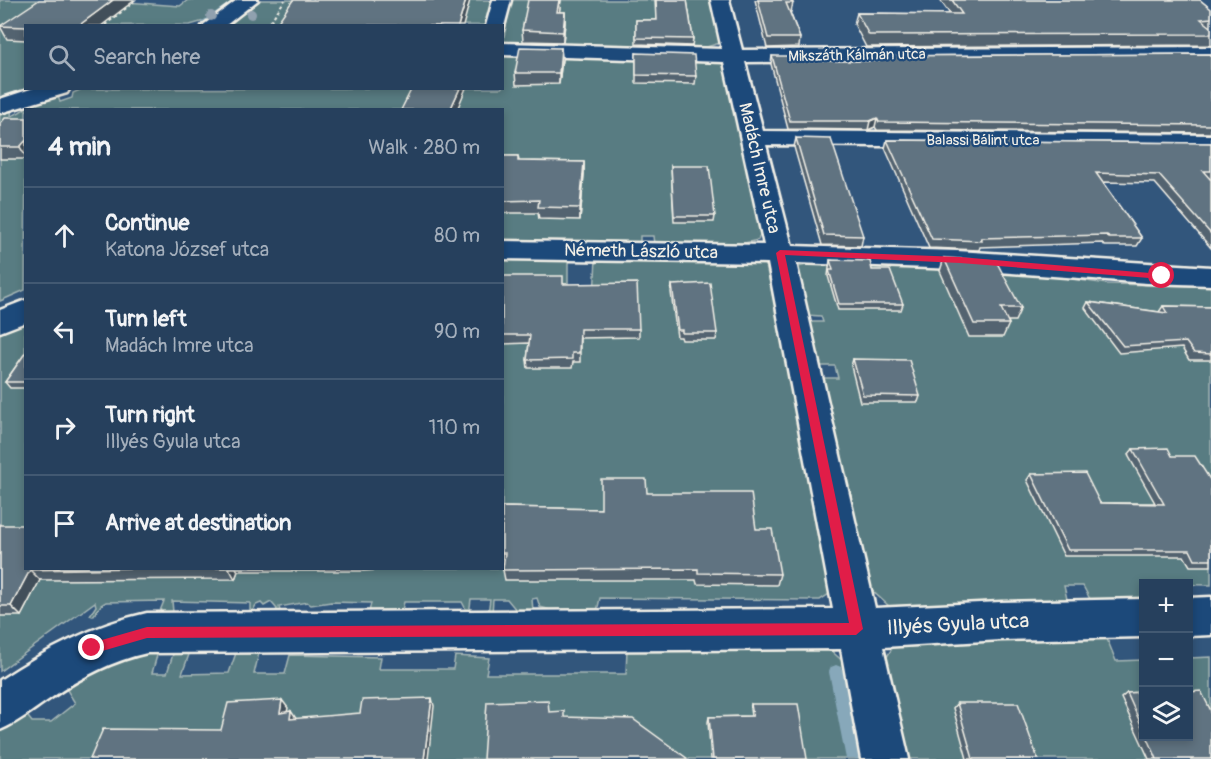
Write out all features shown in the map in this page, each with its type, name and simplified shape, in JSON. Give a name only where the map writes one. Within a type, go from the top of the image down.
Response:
[{"type":"street","points":[[214,24],[249,0]]},
{"type":"street","points":[[496,24],[502,0]]},
{"type":"street","name":"Madách Imre utca","points":[[720,0],[780,253],[856,629],[885,759]]},
{"type":"street","name":"Mikszáth Kálmán utca","points":[[504,49],[732,56],[1211,53]]},
{"type":"street","points":[[0,106],[52,90]]},
{"type":"street","name":"Balassi Bálint utca","points":[[754,138],[1211,142]]},
{"type":"street","name":"Németh László utca","points":[[504,250],[780,253],[960,260],[1162,276],[1211,276]]},
{"type":"street","points":[[0,322],[24,311]]},
{"type":"street","points":[[1193,617],[1211,616]]},
{"type":"street","name":"Illyés Gyula utca","points":[[0,707],[54,670],[92,648],[147,633],[856,629],[1001,621],[1139,618]]},
{"type":"path","points":[[268,24],[285,0]]},
{"type":"path","points":[[106,24],[134,2]]},
{"type":"green space","points":[[0,0],[99,0],[180,6],[188,0],[239,0],[211,19],[194,24],[24,24],[24,90],[36,90],[0,100]]},
{"type":"green space","points":[[261,0],[489,0],[495,5],[489,24],[228,24]]},
{"type":"green space","points":[[511,0],[712,0],[720,43],[703,48],[507,44],[504,42]]},
{"type":"green space","points":[[504,55],[715,60],[724,65],[743,140],[760,235],[758,240],[740,244],[654,244],[653,236],[640,236],[640,244],[504,242],[504,108],[26,108],[37,100],[50,96],[58,96],[60,102],[72,98],[73,93],[80,90],[504,90]]},
{"type":"green space","points":[[12,107],[11,116],[24,109],[24,290],[0,301],[0,110]]},
{"type":"green space","points":[[504,258],[568,260],[568,297],[594,297],[596,258],[763,263],[766,266],[790,372],[831,593],[820,600],[600,598],[596,616],[548,614],[548,609],[540,607],[537,598],[532,599],[533,611],[517,611],[507,599],[493,599],[492,614],[488,614],[490,599],[471,599],[469,615],[462,602],[404,602],[401,614],[369,612],[371,603],[331,602],[311,605],[307,602],[279,607],[280,611],[306,612],[275,614],[277,609],[271,602],[264,606],[261,603],[256,605],[250,615],[250,603],[172,601],[173,612],[161,616],[160,611],[164,601],[106,602],[93,616],[90,615],[96,606],[95,602],[0,671],[0,330],[24,319],[24,570],[504,570]]},
{"type":"green space","points":[[810,264],[937,267],[1032,273],[1107,284],[1211,286],[1211,585],[1193,585],[1193,579],[1139,579],[1139,598],[1090,599],[1083,586],[1064,586],[1067,599],[889,606],[869,588],[861,542],[817,378],[838,378],[835,366],[819,366],[804,322],[823,322],[821,316],[805,315],[794,268]]},
{"type":"green space","points":[[1105,634],[1116,661],[1139,660],[1139,741],[1193,741],[1193,658],[1211,657],[1211,759],[908,759],[885,660],[894,645]]},
{"type":"green space","points":[[176,645],[191,649],[182,674],[229,673],[236,653],[259,653],[254,674],[285,674],[290,655],[381,657],[379,669],[453,669],[455,656],[489,658],[486,674],[626,674],[627,649],[828,648],[847,665],[868,759],[0,759],[0,725],[22,709],[32,722],[51,722],[75,703],[64,685],[109,662],[158,652],[152,673],[167,673]]},
{"type":"building","points":[[39,0],[113,0],[81,24],[0,26]]},
{"type":"building","points":[[293,0],[466,0],[459,24],[276,24]]},
{"type":"building","points":[[528,0],[559,0],[557,12],[565,12],[563,32],[522,30]]},
{"type":"building","points":[[656,0],[687,0],[693,39],[636,38],[636,20],[657,20]]},
{"type":"building","points":[[758,0],[791,0],[793,3],[786,3],[800,38],[768,38]]},
{"type":"building","points":[[952,0],[1200,0],[1211,9],[1211,18],[1201,19],[1211,27],[1211,34],[869,35],[857,13],[962,14]]},
{"type":"building","points":[[520,47],[561,48],[559,73],[515,73]]},
{"type":"building","points":[[636,53],[694,55],[696,76],[636,75]]},
{"type":"building","points":[[1211,54],[1211,125],[879,122],[877,118],[870,121],[790,121],[772,56],[807,56],[808,61],[879,61],[877,56]]},
{"type":"building","points":[[411,90],[459,90],[451,108],[402,108]]},
{"type":"building","points":[[5,118],[24,118],[24,142],[20,147],[0,147],[0,124]]},
{"type":"building","points":[[796,138],[831,139],[863,236],[824,235]]},
{"type":"building","points":[[887,140],[1211,143],[1211,171],[1203,171],[1211,180],[1211,234],[1159,175],[1096,173],[1142,238],[1109,238],[1107,235],[981,238],[982,241],[932,239]]},
{"type":"building","points":[[504,156],[518,156],[518,161],[584,162],[580,208],[538,207],[539,200],[504,201]]},
{"type":"building","points":[[671,166],[709,166],[715,216],[674,216]]},
{"type":"building","points":[[944,258],[996,261],[1021,308],[1001,308],[1009,324],[974,324]]},
{"type":"building","points":[[830,260],[870,261],[872,270],[890,270],[903,304],[839,304],[829,270],[833,270]]},
{"type":"building","points":[[504,276],[563,276],[563,284],[637,283],[639,329],[580,329],[579,353],[572,353],[572,359],[527,360],[530,335],[504,335]]},
{"type":"building","points":[[710,283],[717,333],[682,333],[682,330],[678,330],[672,285]]},
{"type":"building","points":[[1088,302],[1167,313],[1163,306],[1211,307],[1211,354],[1194,353],[1186,342],[1123,346]]},
{"type":"building","points":[[24,355],[24,382],[5,382]]},
{"type":"building","points":[[853,359],[909,360],[920,396],[863,395]]},
{"type":"building","points":[[1168,448],[1172,456],[1195,456],[1211,481],[1211,560],[1195,560],[1190,550],[1068,550],[1031,474],[1085,473],[1100,503],[1164,504],[1133,449]]},
{"type":"building","points":[[601,479],[646,479],[647,493],[751,493],[756,529],[772,529],[780,574],[698,573],[698,569],[504,570],[504,507],[601,509]]},
{"type":"building","points":[[0,525],[24,525],[24,570],[30,570],[11,606],[0,606]]},
{"type":"building","points":[[1201,691],[1211,711],[1211,759],[1157,759],[1149,741],[1193,741],[1193,692]]},
{"type":"building","points":[[1139,692],[1139,720],[1127,693]]},
{"type":"building","points":[[432,698],[424,759],[90,759],[103,729],[221,730],[228,703],[282,700],[280,713],[291,711],[290,719],[360,713],[362,700]]},
{"type":"building","points":[[548,700],[549,712],[564,711],[564,717],[633,719],[688,759],[483,759],[487,702]]},
{"type":"building","points":[[957,703],[1018,703],[1038,759],[973,759]]},
{"type":"building","points":[[751,704],[798,704],[807,759],[713,759],[709,717],[753,716]]},
{"type":"waterway","points":[[203,23],[237,0]]},
{"type":"waterway","points":[[0,98],[26,90]]},
{"type":"waterway","points":[[836,672],[854,759]]},
{"type":"route","points":[[92,648],[128,636],[147,633],[856,629],[780,253],[960,260],[1088,272],[1162,276]]}]
